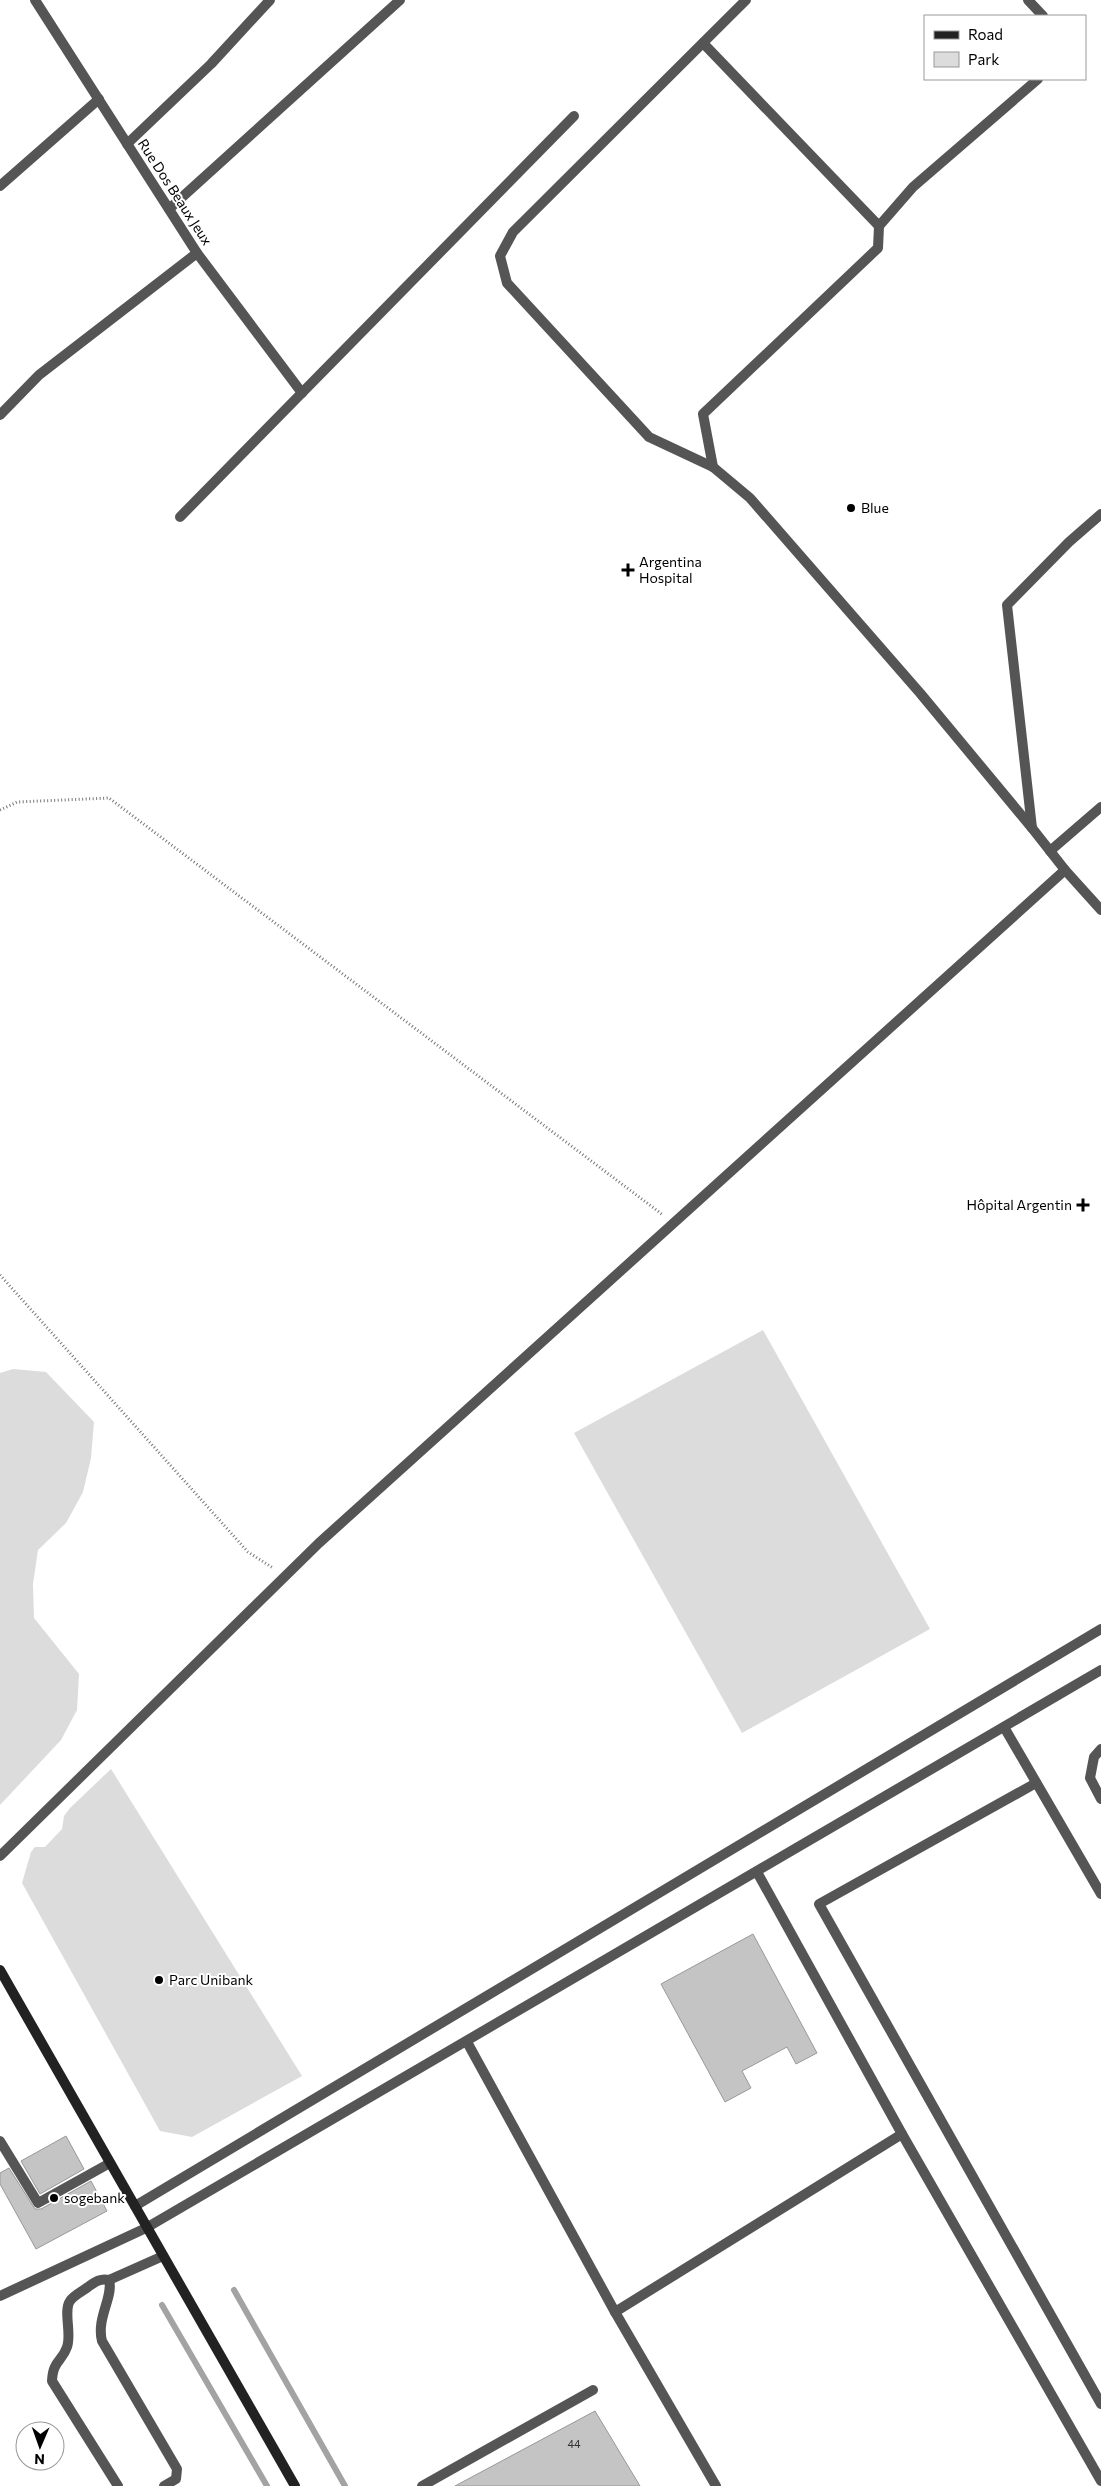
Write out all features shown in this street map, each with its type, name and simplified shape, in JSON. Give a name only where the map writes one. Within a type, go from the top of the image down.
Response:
[{"type":"main road","points":[[0,1970],[295,2486]]},
{"type":"street","name":"Rue Dos Beaux Jeux","points":[[35,0],[197,253],[302,393]]},
{"type":"street","points":[[127,144],[211,64],[270,0]]},
{"type":"street","points":[[169,209],[400,0]]},
{"type":"street","points":[[746,0],[514,232],[500,256],[508,283],[649,437],[713,467],[750,498],[920,693],[1065,870],[1101,910]]},
{"type":"street","points":[[1028,0],[1042,15]]},
{"type":"street","points":[[702,43],[879,226]]},
{"type":"street","points":[[713,467],[703,414],[878,248],[879,226],[913,187],[1037,80]]},
{"type":"street","points":[[0,186],[99,99]]},
{"type":"street","points":[[180,517],[574,116]]},
{"type":"street","points":[[0,415],[39,375],[197,253]]},
{"type":"street","points":[[1032,828],[1007,605],[1069,542],[1101,514]]},
{"type":"street","points":[[1050,850],[1101,807]]},
{"type":"street","points":[[0,1856],[285,1576],[1065,870]]},
{"type":"street","points":[[135,2206],[1101,1629]]},
{"type":"street","points":[[0,2296],[146,2228],[1101,1670]]},
{"type":"street","points":[[1004,1727],[1101,1894]]},
{"type":"street","points":[[1101,1749],[1094,1757],[1090,1778],[1101,1799]]},
{"type":"street","points":[[1036,1782],[819,1904],[1101,2404]]},
{"type":"street","points":[[757,1872],[902,2134],[1101,2480]]},
{"type":"street","points":[[467,2042],[615,2312],[716,2486]]},
{"type":"street","points":[[615,2312],[902,2134]]},
{"type":"street","points":[[0,2141],[38,2203],[110,2163]]},
{"type":"street","points":[[118,2486],[52,2381],[56,2362],[64,2353],[70,2338],[67,2306],[70,2301],[103,2278],[109,2280],[163,2256]]},
{"type":"street","points":[[109,2280],[110,2290],[103,2310],[101,2336],[177,2469],[176,2479],[164,2486]]},
{"type":"street","points":[[422,2486],[593,2390]]},
{"type":"path","points":[[0,810],[17,802],[109,798],[674,1223]]},
{"type":"path","points":[[0,1275],[248,1552],[285,1576]]},
{"type":"green space","points":[[763,1330],[930,1629],[742,1733],[574,1433]]},
{"type":"green space","points":[[13,1369],[46,1372],[94,1422],[91,1458],[83,1492],[66,1523],[38,1550],[33,1584],[34,1618],[79,1674],[77,1710],[61,1740],[0,1805],[0,1373]]},
{"type":"green space","name":"Parc Unibank","points":[[111,1769],[302,2076],[192,2137],[160,2131],[22,1883],[31,1852],[35,1847],[45,1847],[62,1829],[64,1816],[70,1808]]},
{"type":"building","points":[[753,1934],[817,2053],[796,2064],[787,2047],[742,2071],[751,2088],[725,2102],[661,1984]]},
{"type":"building","points":[[66,2136],[84,2169],[40,2194],[21,2161]]},
{"type":"building","points":[[9,2168],[35,2209],[41,2209],[91,2181],[107,2211],[36,2249],[0,2184],[0,2173]]},
{"type":"building","points":[[595,2411],[640,2486],[455,2486]]},
{"type":"waterway","points":[[234,2290],[345,2486]]},
{"type":"waterway","points":[[162,2305],[267,2486]]},
{"type":"place","name":"Blue","points":[[851,508]]},
{"type":"place","name":"Argentina Hospital","points":[[628,570]]},
{"type":"place","name":"Hôpital Argentin","points":[[1083,1205]]},
{"type":"place","name":"Parc Unibank","points":[[159,1980]]},
{"type":"place","name":"sogebank","points":[[54,2198]]}]
